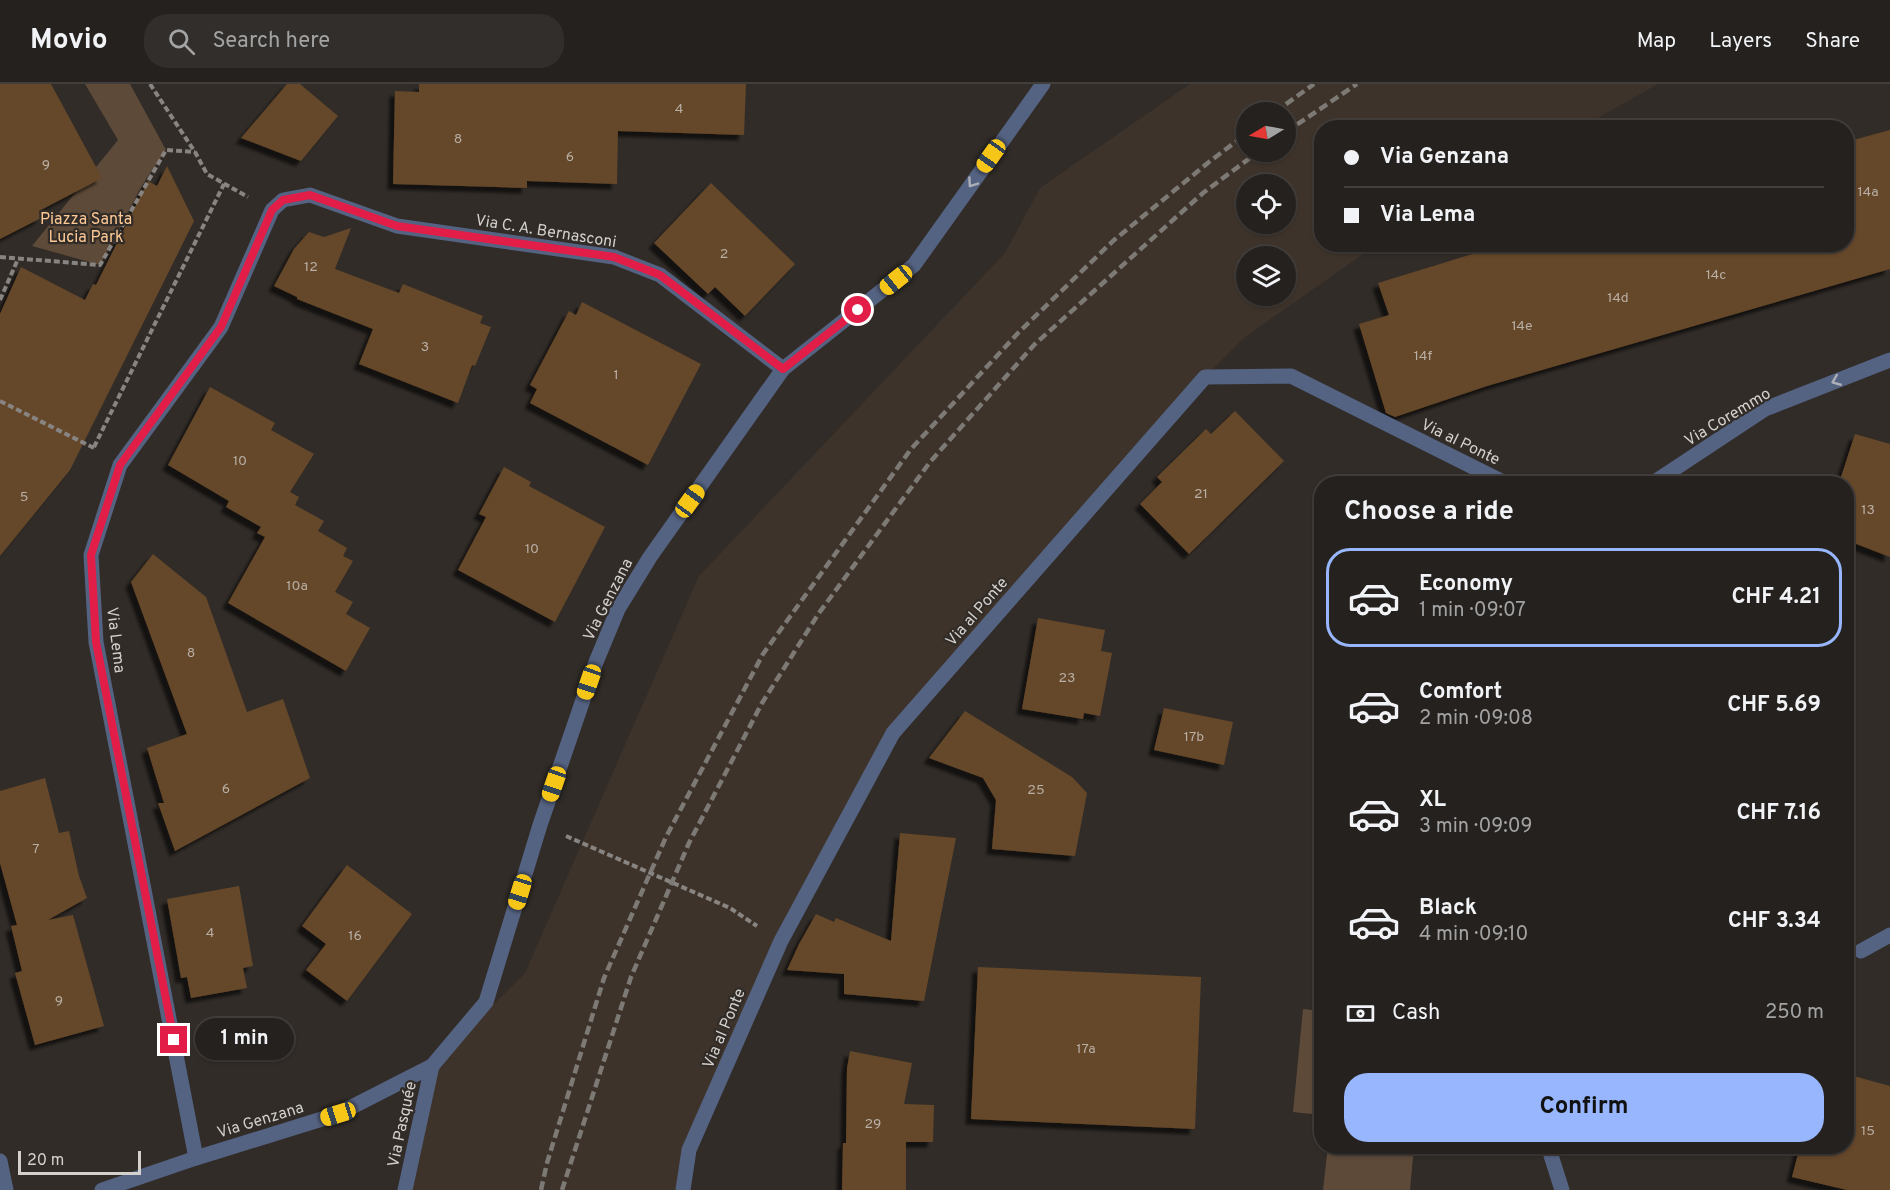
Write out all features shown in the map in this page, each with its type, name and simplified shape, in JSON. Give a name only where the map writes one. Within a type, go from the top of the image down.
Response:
[{"type":"street","name":"Via Genzana","points":[[102,1190],[338,1114],[432,1066],[486,1002],[540,825],[596,662],[618,609],[650,557],[783,369],[915,265],[1043,84]]},
{"type":"street","name":"Via C. A. Bernasconi","points":[[272,210],[283,200],[310,195],[397,226],[614,257],[660,275],[783,369]]},
{"type":"street","name":"Via Lema","points":[[196,1158],[96,642],[91,555],[120,465],[221,327],[272,210]]},
{"type":"street","name":"Via Coremmo","points":[[1664,476],[1766,410],[1890,360]]},
{"type":"street","name":"Via al Ponte","points":[[683,1190],[690,1150],[781,941],[893,733],[1205,377],[1291,376],[1491,476]]},
{"type":"street","points":[[1861,951],[1890,935]]},
{"type":"street","name":"Via Pasquée","points":[[405,1190],[432,1066]]},
{"type":"street","points":[[1551,1154],[1562,1190]]},
{"type":"street","points":[[0,1161],[6,1190]]},
{"type":"path","points":[[150,84],[207,174],[272,210]]},
{"type":"path","points":[[0,257],[100,265],[166,150],[195,152]]},
{"type":"path","points":[[93,448],[224,184]]},
{"type":"path","points":[[0,300],[18,259]]},
{"type":"path","points":[[0,400],[93,448],[120,465]]},
{"type":"path","points":[[580,842],[730,908]]},
{"type":"shaded area","points":[[1190,84],[1658,84],[1594,120],[1314,120],[1314,252],[1366,252],[1296,301],[1296,246],[1236,246],[1236,306],[1289,306],[1245,337],[1205,377],[893,733],[781,941],[690,1150],[683,1190],[405,1190],[432,1066],[525,973],[699,576],[1005,253],[1040,188]]},
{"type":"green space","name":"Piazza Santa Lucia Park","points":[[85,84],[130,84],[166,150],[146,179],[100,265],[32,246],[118,140]]},
{"type":"green space","points":[[1303,1009],[1314,1010],[1314,1114],[1293,1112]]},
{"type":"green space","points":[[1327,1154],[1413,1154],[1410,1190],[1323,1190]]},
{"type":"building","points":[[0,84],[51,84],[102,178],[39,211],[41,218],[0,239]]},
{"type":"building","points":[[287,84],[300,84],[338,116],[301,161],[241,138]]},
{"type":"building","points":[[419,84],[746,84],[744,135],[618,131],[617,184],[527,181],[527,188],[393,184],[395,91],[419,92]]},
{"type":"building","points":[[1890,130],[1890,269],[1487,386],[1395,417],[1386,413],[1359,324],[1389,315],[1378,283],[1479,252],[1854,252],[1854,140]]},
{"type":"building","points":[[167,166],[194,221],[70,470],[0,556],[0,314],[21,267],[85,300],[93,284],[96,285],[148,181],[157,186]]},
{"type":"building","points":[[711,183],[795,264],[745,316],[715,287],[708,294],[654,243]]},
{"type":"building","points":[[351,228],[335,269],[399,293],[403,284],[483,316],[480,323],[491,327],[475,366],[472,365],[458,403],[359,364],[373,329],[297,299],[274,286],[294,249],[309,232],[324,237]]},
{"type":"building","points":[[582,302],[701,364],[648,465],[530,403],[537,389],[530,385],[569,311],[576,315]]},
{"type":"building","points":[[210,387],[275,423],[271,430],[314,454],[290,492],[299,497],[295,505],[324,521],[318,531],[347,548],[343,556],[353,561],[335,592],[353,602],[346,614],[370,628],[346,671],[228,603],[265,537],[257,533],[261,527],[226,507],[229,501],[168,465]]},
{"type":"building","points":[[1235,411],[1284,461],[1189,554],[1140,504],[1162,482],[1157,477],[1206,429],[1211,434]]},
{"type":"building","points":[[1855,434],[1890,444],[1890,557],[1854,543],[1854,476],[1841,476]]},
{"type":"building","points":[[504,467],[531,482],[529,486],[605,527],[555,622],[458,570],[486,517],[479,514]]},
{"type":"building","points":[[153,554],[206,597],[247,712],[283,699],[310,778],[175,851],[158,803],[164,803],[147,748],[187,734],[131,582]]},
{"type":"building","points":[[1038,618],[1105,630],[1101,651],[1112,653],[1100,716],[1084,713],[1083,719],[1022,709]]},
{"type":"building","points":[[1164,708],[1233,722],[1224,765],[1154,750]]},
{"type":"building","points":[[965,711],[1072,777],[1087,793],[1075,856],[992,849],[996,800],[983,778],[929,758]]},
{"type":"building","points":[[45,778],[59,833],[69,831],[79,876],[87,898],[48,920],[73,915],[104,1026],[35,1045],[15,973],[22,971],[11,926],[17,925],[0,863],[0,791]]},
{"type":"building","points":[[900,833],[956,838],[924,1001],[844,994],[844,974],[787,970],[816,914],[834,922],[836,918],[891,941]]},
{"type":"building","points":[[347,865],[412,914],[347,1001],[306,970],[326,944],[302,926]]},
{"type":"building","points":[[239,886],[253,966],[243,968],[247,988],[191,998],[187,977],[181,978],[167,899]]},
{"type":"building","points":[[978,967],[1201,977],[1195,1129],[971,1119]]},
{"type":"building","points":[[850,1051],[912,1063],[904,1104],[934,1105],[933,1142],[906,1142],[906,1190],[842,1190],[843,1143],[846,1143],[847,1068]]},
{"type":"building","points":[[1854,1076],[1890,1086],[1890,1190],[1847,1190],[1792,1177],[1798,1154],[1854,1154]]},
{"type":"railway","points":[[1289,102],[1314,84]]},
{"type":"railway","points":[[1296,125],[1357,84]]},
{"type":"railway","points":[[541,1190],[547,1163],[604,978],[666,837],[763,654],[911,449],[1019,332],[1113,241],[1236,142]]},
{"type":"railway","points":[[562,1190],[631,977],[689,843],[762,703],[819,613],[930,462],[1034,345],[1203,193],[1245,162]]},
{"type":"route","points":[[174,1040],[96,642],[91,555],[120,465],[221,327],[272,210],[283,200],[310,195],[397,226],[614,257],[660,275],[783,369],[858,310]]}]
